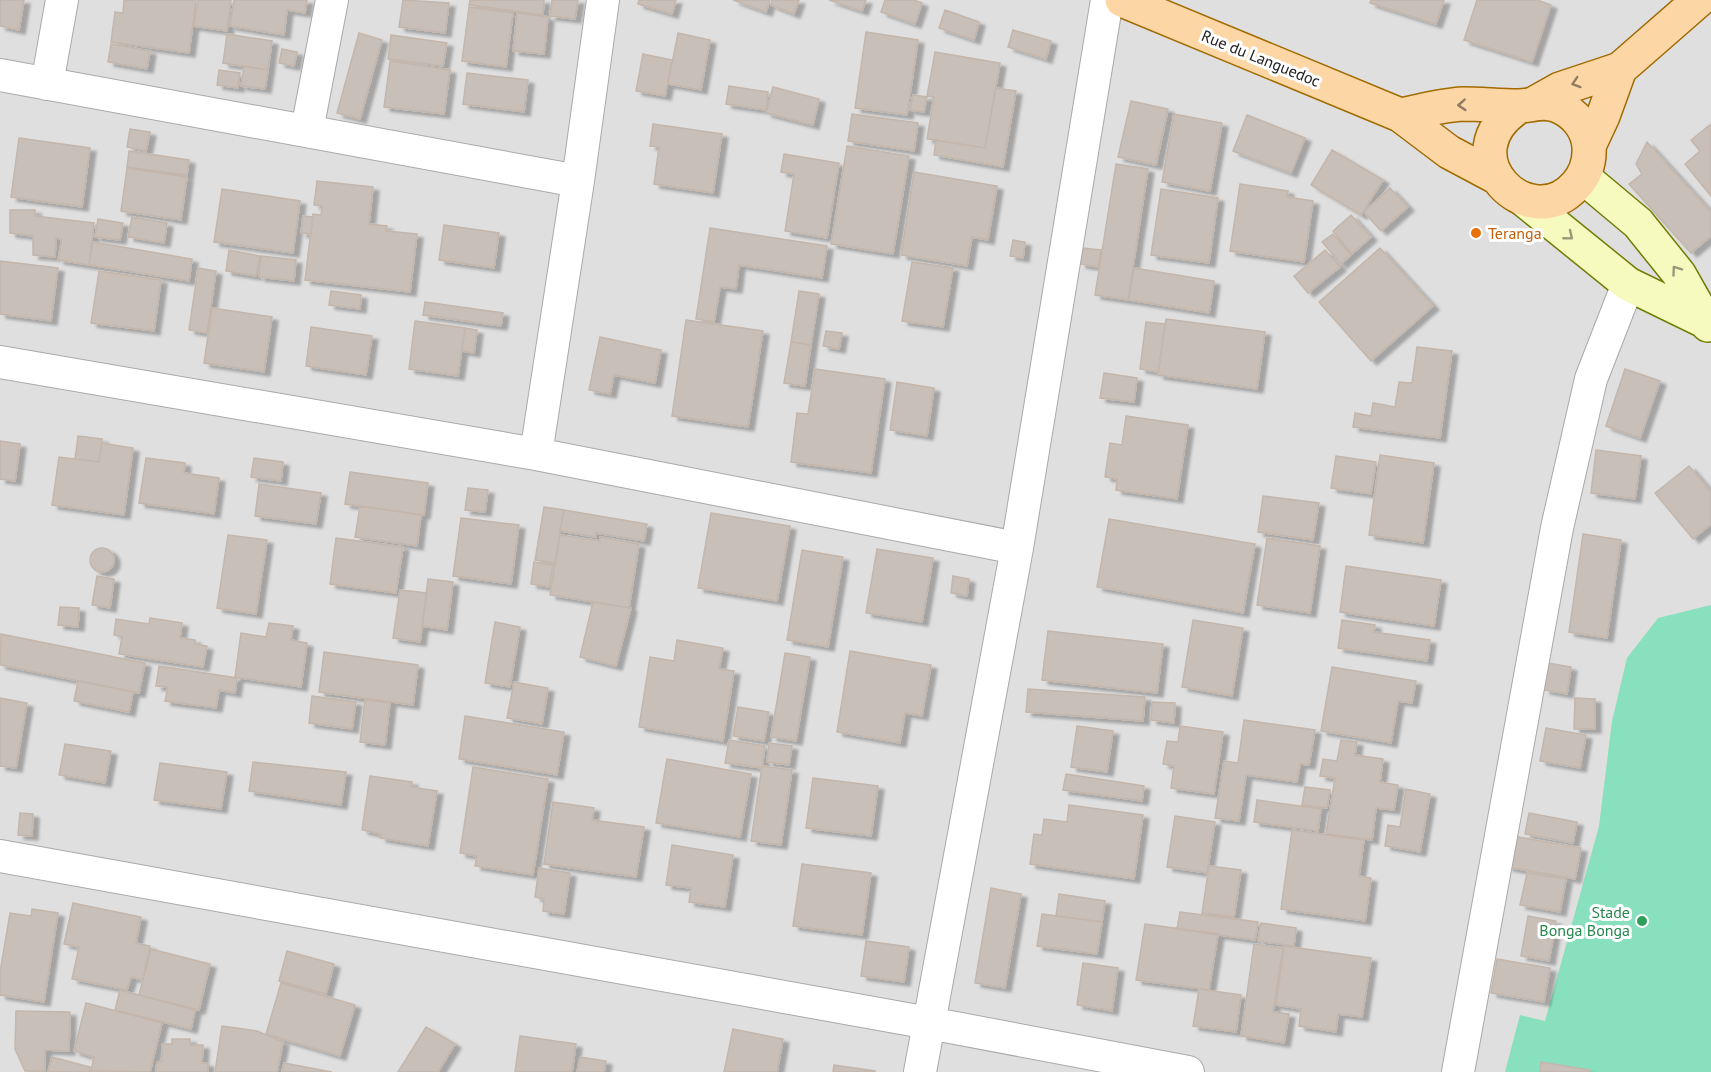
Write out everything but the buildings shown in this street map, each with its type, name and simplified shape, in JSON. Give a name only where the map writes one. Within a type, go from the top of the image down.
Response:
[{"type":"main road","name":"Rue du Languedoc","points":[[1122,0],[1400,115],[1449,152],[1496,177]]},
{"type":"main road","points":[[1400,115],[1462,104],[1527,104],[1550,103],[1564,109],[1576,118],[1585,131],[1589,146],[1588,162],[1583,177],[1571,190],[1557,198],[1540,202],[1523,199],[1508,190],[1496,177],[1491,161],[1490,144],[1496,128],[1506,115],[1527,104],[1560,89],[1620,69],[1700,0]]},
{"type":"main road","points":[[1589,146],[1620,69]]},
{"type":"street","points":[[47,84],[62,0]]},
{"type":"street","points":[[307,130],[332,0]]},
{"type":"street","points":[[536,454],[603,0]]},
{"type":"street","points":[[920,1072],[1017,548],[1107,0]]},
{"type":"street","points":[[0,75],[578,181]]},
{"type":"street","points":[[1583,177],[1638,223],[1679,274],[1708,325]]},
{"type":"street","points":[[1523,199],[1628,284],[1708,325]]},
{"type":"street","points":[[1458,1072],[1557,528],[1591,380],[1628,284]]},
{"type":"street","points":[[0,362],[536,454],[1017,548]]},
{"type":"street","points":[[0,856],[929,1023],[1188,1072]]},
{"type":"shaded area","points":[[0,0],[1711,0],[1711,1072],[0,1072]]},
{"type":"green space","name":"Stade Bonga Bonga","points":[[1711,605],[1711,1072],[1505,1072],[1520,1015],[1545,1021],[1599,826],[1612,721],[1627,658],[1658,618]]},
{"type":"place","name":"Teranga","points":[[1476,233]]},
{"type":"place","name":"Stade Bonga Bonga","points":[[1642,921]]}]
